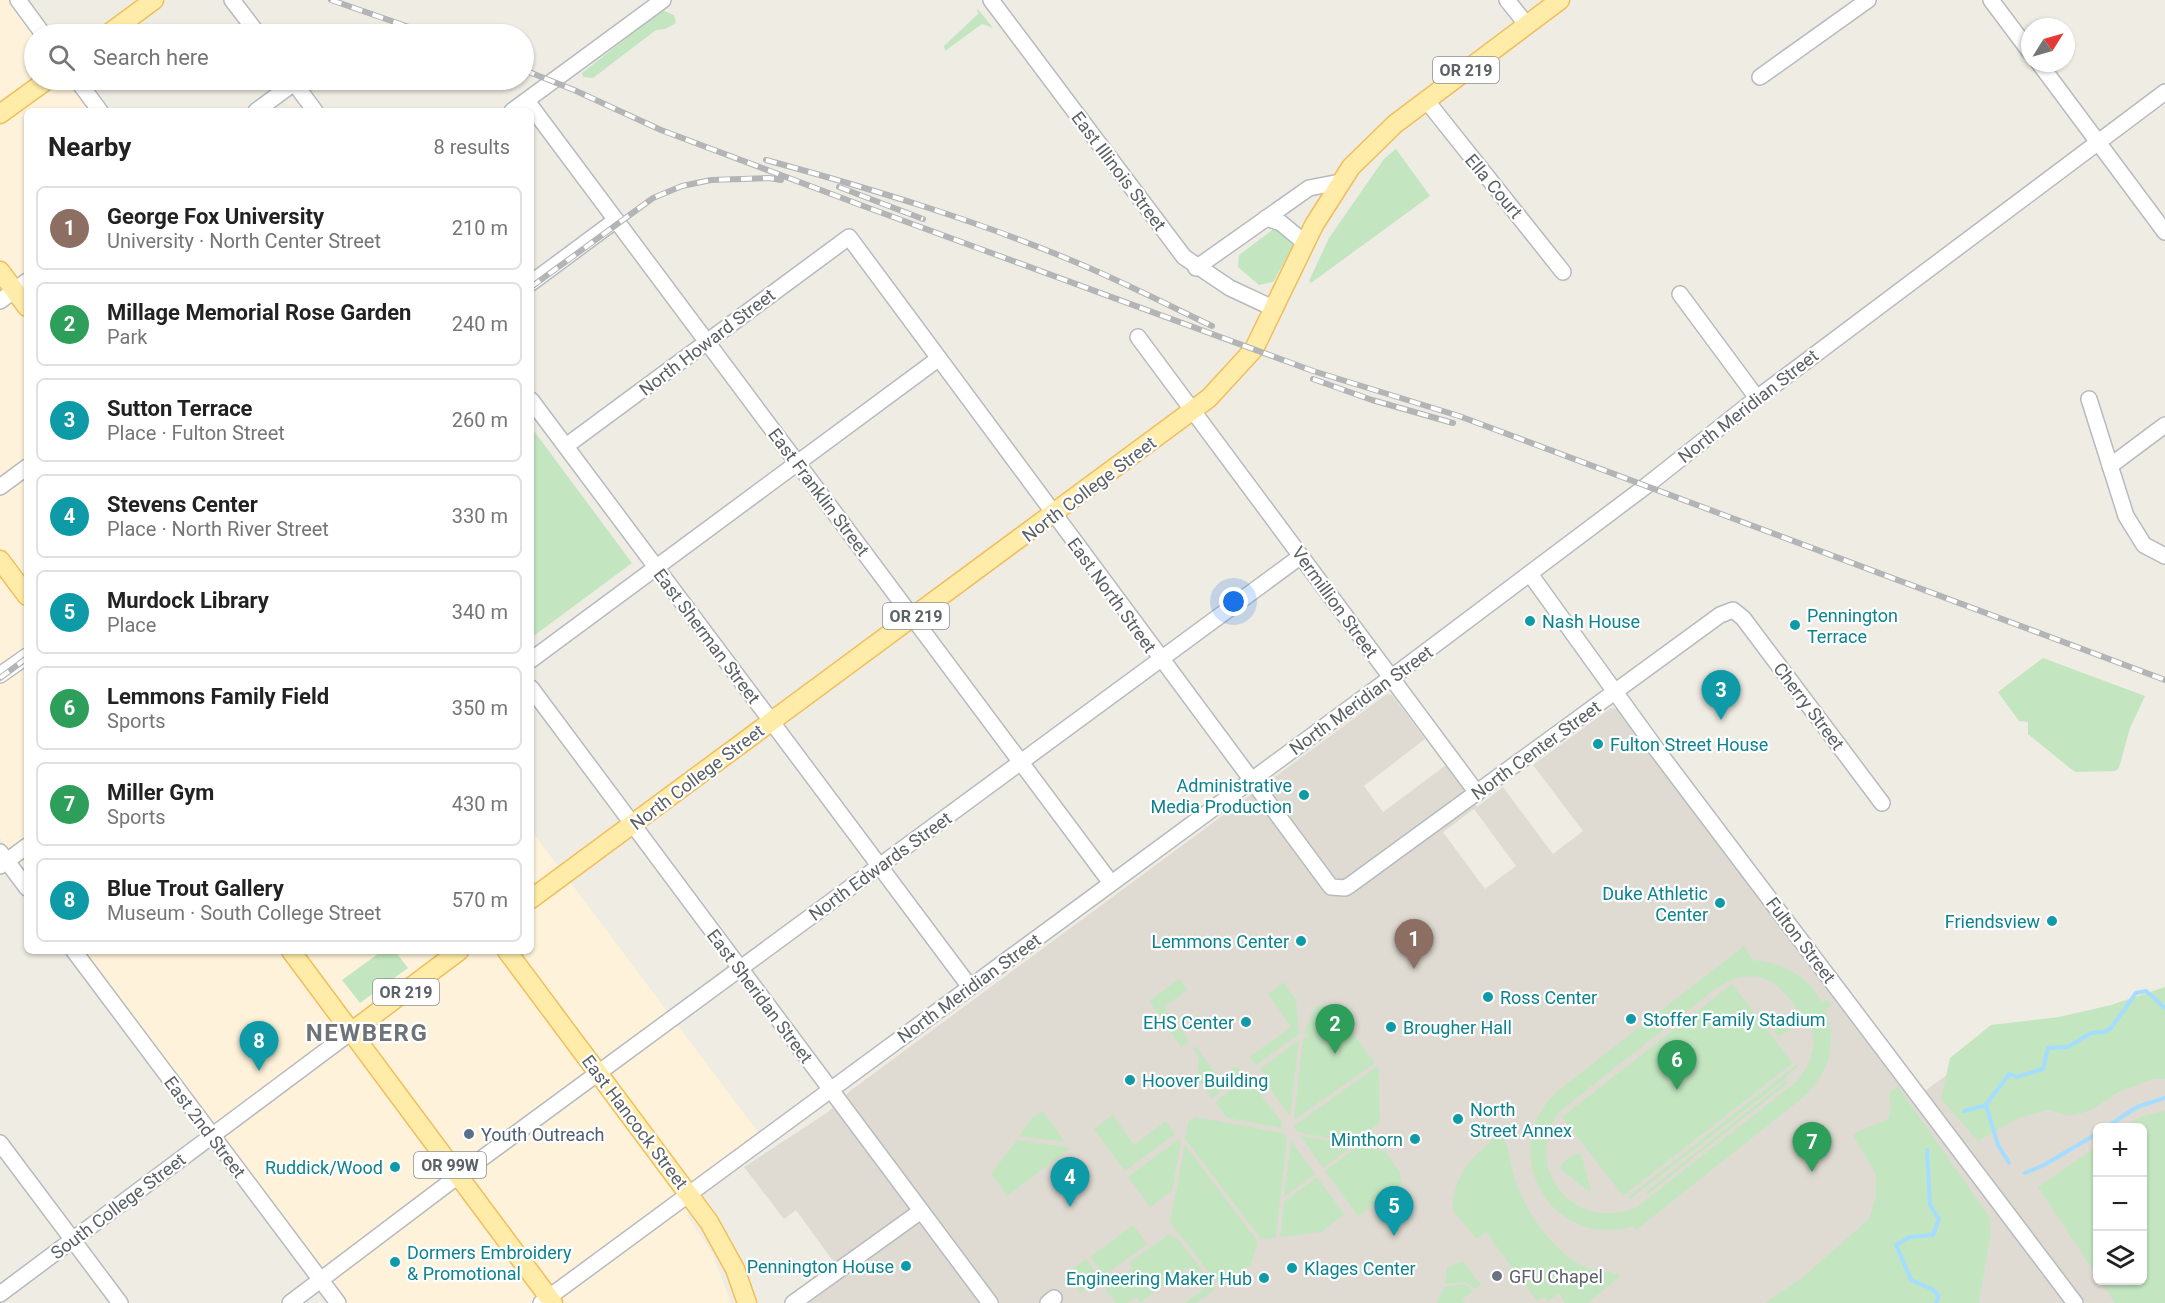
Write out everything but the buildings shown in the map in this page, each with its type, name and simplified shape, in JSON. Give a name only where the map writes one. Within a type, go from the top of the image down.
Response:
[{"type":"main road","points":[[122,24],[154,0]]},
{"type":"main road","name":"North College Street","points":[[534,897],[1193,411],[1254,349],[1305,243],[1340,182],[1374,143],[1426,100],[1560,0]]},
{"type":"main road","points":[[0,114],[33,90]]},
{"type":"main road","points":[[0,271],[24,303]]},
{"type":"main road","points":[[0,560],[24,592]]},
{"type":"main road","name":"OR 99W","points":[[293,954],[458,1176],[547,1301]]},
{"type":"main road","name":"OR 219","points":[[351,1032],[455,954]]},
{"type":"main road","name":"East Hancock Street","points":[[509,954],[722,1242],[747,1303]]},
{"type":"street","points":[[18,0],[36,24]]},
{"type":"street","points":[[232,0],[250,24]]},
{"type":"street","points":[[516,108],[663,0]]},
{"type":"street","name":"East Illinois Street","points":[[991,0],[1176,249],[1196,268],[1230,288],[1275,309]]},
{"type":"street","points":[[1508,0],[1527,25]]},
{"type":"street","points":[[1760,77],[1868,0]]},
{"type":"street","points":[[1991,0],[2021,40]]},
{"type":"street","points":[[2046,72],[2165,232]]},
{"type":"street","points":[[84,90],[98,108]]},
{"type":"street","points":[[260,108],[282,90]]},
{"type":"street","points":[[300,90],[313,108]]},
{"type":"street","name":"North Meridian Street","points":[[547,1301],[688,1194],[1391,678],[1530,574],[1757,398],[2165,92]]},
{"type":"street","name":"Ella Court","points":[[1426,100],[1563,272]]},
{"type":"street","name":"East Franklin Street","points":[[526,101],[531,108]]},
{"type":"street","name":"East Franklin Street","points":[[534,112],[1111,883]]},
{"type":"street","points":[[1196,268],[1309,188],[1340,182]]},
{"type":"street","points":[[1266,218],[1281,223],[1305,243]]},
{"type":"street","points":[[534,281],[616,220]]},
{"type":"street","name":"North Howard Street","points":[[566,446],[849,237]]},
{"type":"street","name":"East North Street","points":[[849,237],[1326,882],[1339,888]]},
{"type":"street","points":[[1680,294],[1757,398]]},
{"type":"street","name":"Vermillion Street","points":[[1138,337],[1477,793]]},
{"type":"street","points":[[534,658],[938,359]]},
{"type":"street","points":[[2089,399],[2126,516],[2135,534],[2144,545],[2165,556]]},
{"type":"street","name":"East Sherman Street","points":[[534,404],[970,987]]},
{"type":"street","points":[[2110,466],[2165,425]]},
{"type":"street","points":[[0,487],[24,469]]},
{"type":"street","name":"North Edwards Street","points":[[290,1303],[458,1176],[1302,556]]},
{"type":"street","name":"Fulton Street","points":[[1530,574],[1615,692],[2075,1303]]},
{"type":"street","name":"North Center Street","points":[[1339,888],[1350,885],[1720,615],[1733,610]]},
{"type":"street","name":"Cherry Street","points":[[1733,610],[1743,618],[1882,803]]},
{"type":"street","points":[[0,675],[24,658]]},
{"type":"street","name":"East Sheridan Street","points":[[534,692],[990,1303]]},
{"type":"street","points":[[24,848],[2,860],[24,885]]},
{"type":"street","name":"East 2nd Street","points":[[76,954],[338,1303]]},
{"type":"street","name":"South College Street","points":[[0,1294],[351,1032]]},
{"type":"street","points":[[0,1143],[120,1303]]},
{"type":"street","points":[[793,1303],[921,1211]]},
{"type":"shaded area","points":[[0,0],[19,0],[30,24],[24,24],[24,90],[84,90],[98,108],[24,108],[24,871],[0,838]]},
{"type":"shaded area","points":[[1387,694],[1392,695],[1425,739],[1364,786],[1383,812],[1446,765],[1477,807],[1503,787],[1553,854],[1583,831],[1533,765],[1611,708],[1617,709],[1911,1101],[1977,1053],[2165,1049],[2165,1303],[809,1303],[844,1276],[796,1210],[784,1219],[744,1167],[828,1112],[850,1091]],"holes":[[[1474,809],[1516,866],[1485,889],[1443,832]]]},
{"type":"shaded area","points":[[534,834],[763,1139],[705,1182],[687,1216],[712,1253],[731,1303],[343,1303],[85,954],[534,954]]},
{"type":"green space","points":[[977,8],[993,28],[982,24],[945,51],[944,46],[978,14]]},
{"type":"green space","points":[[662,10],[674,15],[676,23],[665,29],[656,30],[593,78],[583,77],[582,73]]},
{"type":"green space","points":[[1396,149],[1430,196],[1311,283],[1309,281],[1329,238],[1384,159]]},
{"type":"green space","points":[[1275,228],[1293,242],[1293,247],[1273,282],[1259,285],[1238,267],[1239,255]]},
{"type":"green space","points":[[534,431],[632,563],[534,636]]},
{"type":"green space","points":[[2043,658],[2145,696],[2130,728],[2119,768],[2115,771],[2076,772],[2071,769],[2028,734],[2028,722],[2019,721],[1998,692]]},
{"type":"green space","points":[[1744,946],[1753,960],[1784,967],[1802,978],[1822,1002],[1827,999],[1831,1006],[1825,1010],[1831,1035],[1831,1047],[1824,1070],[1810,1091],[1636,1230],[1633,1226],[1603,1230],[1577,1224],[1555,1209],[1540,1189],[1532,1164],[1531,1138],[1540,1112],[1560,1089]],"holes":[[[1759,977],[1780,988],[1801,1014],[1774,1030],[1778,1037],[1806,1021],[1813,1036],[1810,1059],[1797,1081],[1637,1207],[1614,1213],[1593,1211],[1575,1204],[1560,1191],[1550,1174],[1546,1154],[1549,1133],[1559,1112],[1714,990],[1733,979]]]},
{"type":"green space","points":[[378,954],[397,954],[408,968],[360,1003],[342,980]]},
{"type":"green space","points":[[1179,979],[1187,990],[1164,1007],[1189,1041],[1181,1047],[1149,1001]]},
{"type":"green space","points":[[1283,982],[1296,1000],[1299,1034],[1256,1065],[1249,1057],[1291,1027],[1268,994]]},
{"type":"green space","points":[[1732,984],[1793,1063],[1623,1196],[1562,1117]]},
{"type":"green space","points":[[2165,987],[2165,1079],[2153,1079],[2118,1092],[2092,1110],[2070,1116],[2048,1110],[2018,1118],[1978,1141],[1941,1099],[1950,1058],[1991,1025],[2059,1017],[2111,1005]]},
{"type":"green space","points":[[1316,1006],[1333,1007],[1375,1063],[1294,1120],[1303,1038],[1307,1038],[1308,1033],[1304,1032]]},
{"type":"green space","points":[[1299,1040],[1290,1116],[1263,1080],[1267,1077],[1260,1069]]},
{"type":"green space","points":[[1195,1046],[1220,1079],[1237,1066],[1243,1075],[1212,1098],[1197,1078],[1199,1057],[1193,1048]]},
{"type":"green space","points":[[1796,1065],[1798,1067],[1787,1075],[1788,1077],[1630,1199],[1628,1197]]},
{"type":"green space","points":[[1376,1067],[1379,1068],[1380,1122],[1355,1143],[1297,1132],[1294,1126]]},
{"type":"green space","points":[[1245,1080],[1252,1089],[1255,1087],[1281,1121],[1282,1128],[1227,1118],[1215,1102]]},
{"type":"green space","points":[[1786,1081],[1788,1083],[1648,1194],[1646,1192]]},
{"type":"green space","points":[[1898,1087],[1989,1216],[1991,1232],[1979,1303],[1765,1303],[1803,1277],[1869,1219],[1876,1196],[1876,1174],[1853,1136],[1865,1128],[1888,1119],[1891,1108],[1889,1093]]},
{"type":"green space","points":[[1043,1111],[1065,1142],[1019,1136],[1033,1117]]},
{"type":"green space","points":[[2165,1111],[2165,1303],[2115,1303],[2103,1285],[2147,1285],[2147,1123],[2130,1123],[2140,1117]]},
{"type":"green space","points":[[1113,1115],[1134,1145],[1166,1121],[1175,1134],[1125,1171],[1094,1129]]},
{"type":"green space","points":[[1195,1117],[1283,1133],[1287,1138],[1276,1238],[1261,1239],[1185,1139],[1188,1122]]},
{"type":"green space","points":[[1501,1134],[1507,1146],[1521,1194],[1543,1231],[1574,1261],[1594,1270],[1621,1275],[1588,1303],[1565,1303],[1559,1293],[1548,1301],[1544,1296],[1537,1301],[1486,1232],[1476,1239],[1452,1209],[1461,1175],[1474,1157]]},
{"type":"green space","points":[[1301,1136],[1354,1145],[1323,1168]]},
{"type":"green space","points":[[1179,1139],[1181,1142],[1172,1191],[1150,1207],[1128,1177]]},
{"type":"green space","points":[[1017,1140],[1071,1148],[1007,1196],[991,1174]]},
{"type":"green space","points":[[1291,1141],[1315,1174],[1284,1197]]},
{"type":"green space","points":[[1185,1145],[1258,1242],[1251,1264],[1220,1286],[1170,1222]]},
{"type":"green space","points":[[1358,1146],[1385,1151],[1400,1172],[1402,1184],[1358,1216],[1325,1171]]},
{"type":"green space","points":[[2093,1149],[2093,1270],[2038,1187]]},
{"type":"green space","points":[[1581,1153],[1592,1194],[1559,1168],[1568,1158]]},
{"type":"green space","points":[[1317,1177],[1344,1214],[1321,1232],[1280,1237],[1284,1202]]},
{"type":"green space","points":[[1133,1225],[1147,1244],[1104,1276],[1090,1257]]},
{"type":"green space","points":[[1169,1234],[1178,1239],[1215,1288],[1214,1290],[1196,1303],[1185,1303],[1203,1290],[1195,1279],[1199,1276],[1195,1271],[1191,1274],[1186,1268],[1140,1303],[1136,1297],[1127,1303],[1116,1303],[1105,1289],[1133,1268],[1129,1263]]},
{"type":"green space","points":[[1086,1259],[1100,1278],[1080,1293],[1066,1274]]},
{"type":"green space","points":[[1463,1261],[1481,1285],[1475,1289],[1465,1282],[1445,1284],[1447,1268]]},
{"type":"green space","points":[[1465,1284],[1473,1291],[1462,1299],[1465,1303],[1437,1303],[1444,1287]]},
{"type":"waterway","points":[[1964,1111],[1986,1105],[2009,1074],[2017,1077],[2043,1069],[2048,1048],[2068,1047],[2091,1033],[2105,1032],[2111,1028],[2136,993],[2146,991],[2165,1008]]},
{"type":"waterway","points":[[2113,1123],[2137,1107],[2165,1098]]},
{"type":"waterway","points":[[1986,1105],[1998,1145],[2009,1163]]},
{"type":"waterway","points":[[2025,1173],[2044,1165],[2093,1136]]},
{"type":"waterway","points":[[1927,1150],[1930,1205],[1939,1219],[1933,1235],[1910,1237],[1896,1245],[1911,1280],[1932,1289],[1939,1296],[1936,1303]]},
{"type":"railway","points":[[331,0],[400,24]]},
{"type":"railway","points":[[534,74],[661,130],[866,207],[1313,371],[1459,416],[2165,680]]},
{"type":"railway","points":[[766,160],[885,194],[1042,248],[1130,286],[1212,326]]},
{"type":"railway","points":[[534,285],[653,198],[682,186],[711,180],[769,178],[781,180]]},
{"type":"railway","points":[[839,187],[923,219]]},
{"type":"railway","points":[[1313,379],[1372,400],[1453,423]]},
{"type":"railway","points":[[0,678],[24,660]]},
{"type":"place","name":"Nash House","points":[[1530,621]]},
{"type":"place","name":"Pennington Terrace","points":[[1795,625]]},
{"type":"place","name":"Sutton Terrace","points":[[1721,720]]},
{"type":"place","name":"Fulton Street House","points":[[1598,744]]},
{"type":"place","name":"Administrative Media Production","points":[[1304,795]]},
{"type":"place","name":"Duke Athletic Center","points":[[1720,903]]},
{"type":"place","name":"Friendsview","points":[[2052,921]]},
{"type":"place","name":"Lemmons Center","points":[[1301,941]]},
{"type":"place","name":"George Fox University","points":[[1414,969]]},
{"type":"place","name":"Ross Center","points":[[1488,997]]},
{"type":"place","name":"Stoffer Family Stadium","points":[[1631,1019]]},
{"type":"place","name":"EHS Center","points":[[1246,1022]]},
{"type":"place","name":"Brougher Hall","points":[[1391,1027]]},
{"type":"place","name":"Millage Memorial Rose Garden","points":[[1335,1054]]},
{"type":"place","name":"Blue Trout Gallery","points":[[259,1071]]},
{"type":"place","name":"Hoover Building","points":[[1130,1080]]},
{"type":"place","name":"Lemmons Family Field","points":[[1677,1090]]},
{"type":"place","name":"North Street Annex","points":[[1458,1119]]},
{"type":"place","name":"Youth Outreach","points":[[469,1134]]},
{"type":"place","name":"Minthorn","points":[[1415,1139]]},
{"type":"place","name":"Ruddick/Wood","points":[[395,1167]]},
{"type":"place","name":"Miller Gym","points":[[1812,1172]]},
{"type":"place","name":"Stevens Center","points":[[1070,1207]]},
{"type":"place","name":"Murdock Library","points":[[1394,1236]]},
{"type":"place","name":"Dormers Embroidery & Promotional","points":[[395,1262]]},
{"type":"place","name":"Pennington House","points":[[906,1266]]},
{"type":"place","name":"Klages Center","points":[[1292,1268]]},
{"type":"place","name":"GFU Chapel","points":[[1497,1276]]},
{"type":"place","name":"Engineering Maker Hub","points":[[1264,1278]]},
{"type":"district","name":"NEWBERG","points":[[367,1033]]}]
